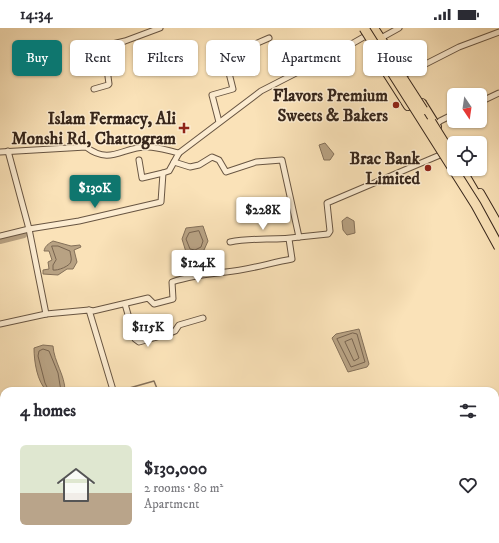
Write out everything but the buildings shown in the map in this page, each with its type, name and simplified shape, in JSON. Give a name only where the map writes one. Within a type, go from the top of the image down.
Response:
[{"type":"highway","points":[[374,29],[447,147]]},
{"type":"highway","points":[[365,32],[476,205],[499,246]]},
{"type":"highway","points":[[465,176],[499,234]]},
{"type":"main road","points":[[360,28],[365,32],[473,207],[499,253]]},
{"type":"main road","points":[[374,29],[381,38]]},
{"type":"main road","points":[[404,76],[447,142]]},
{"type":"main road","points":[[468,176],[499,226]]},
{"type":"street","points":[[94,89],[109,84],[104,46],[125,41],[160,28]]},
{"type":"street","points":[[381,38],[399,28]]},
{"type":"street","points":[[139,160],[142,178],[163,174],[170,171],[179,153],[261,91],[365,32],[374,29]]},
{"type":"street","points":[[427,64],[459,47],[499,32]]},
{"type":"street","points":[[219,122],[212,95],[233,89],[225,57],[270,38]]},
{"type":"street","points":[[487,99],[499,93]]},
{"type":"street","points":[[436,125],[447,118]]},
{"type":"street","points":[[0,152],[86,147],[96,155],[106,156],[148,147],[179,153]]},
{"type":"street","points":[[8,151],[29,229],[46,314]]},
{"type":"street","points":[[230,242],[254,238],[272,241],[328,234],[330,231],[327,203],[440,155]]},
{"type":"street","points":[[174,162],[190,167],[212,157],[220,160],[226,172],[256,162],[282,160],[299,237]]},
{"type":"street","points":[[0,236],[29,229],[79,221],[161,202],[163,174]]},
{"type":"street","points":[[0,324],[46,314],[89,310],[93,311],[148,298],[154,304],[164,303],[173,299],[172,282],[213,272],[225,272],[292,259],[289,239]]},
{"type":"street","points":[[125,304],[135,339],[139,342],[168,334],[175,331],[179,325],[203,318]]},
{"type":"street","points":[[89,310],[112,387]]},
{"type":"water","points":[[325,143],[334,154],[330,160],[324,160],[319,145]]},
{"type":"water","points":[[347,217],[354,221],[355,233],[347,235],[343,230],[342,221]]},
{"type":"water","points":[[203,226],[208,241],[204,250],[196,254],[186,252],[182,239],[186,228]]},
{"type":"water","points":[[53,241],[71,246],[80,245],[81,247],[74,250],[77,262],[73,269],[67,269],[58,275],[43,274],[43,270],[49,269],[48,262],[52,260],[49,251],[44,251],[44,249]]},
{"type":"water","points":[[359,329],[369,364],[367,367],[348,372],[332,338],[336,334]]},
{"type":"water","points":[[43,345],[53,346],[55,358],[65,387],[44,387],[38,377],[35,365],[34,348]]},
{"type":"waterway","points":[[0,241],[24,235]]},
{"type":"waterway","points":[[133,387],[154,381],[156,387]]},
{"type":"place","name":"Flavors Premium Sweets & Bakers","points":[[396,105]]},
{"type":"place","name":"Islam Fermacy, Ali Monshi Rd, Chattogram","points":[[184,128]]},
{"type":"place","name":"Brac Bank Limited","points":[[428,168]]}]
